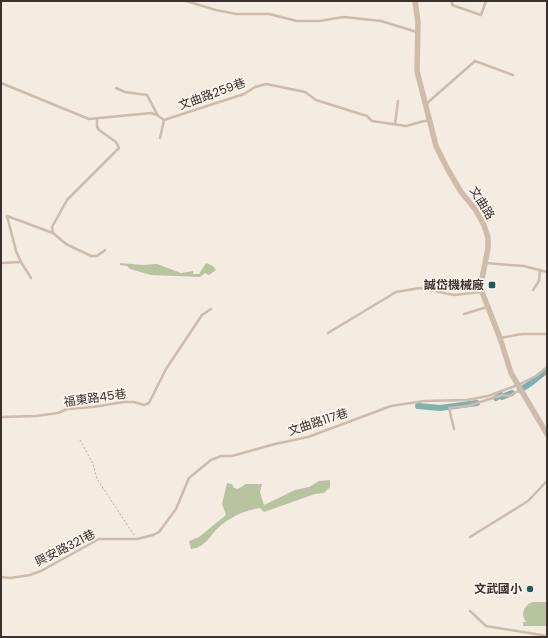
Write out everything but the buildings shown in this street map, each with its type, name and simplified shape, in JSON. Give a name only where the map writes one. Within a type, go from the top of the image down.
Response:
[{"type":"street","name":"文曲路","points":[[415,1],[418,22],[417,71],[436,146],[461,192],[475,209],[484,225],[488,238],[488,248],[481,284],[482,292],[500,338],[511,373],[547,434]]},
{"type":"lane","points":[[186,1],[196,2],[216,10],[236,14],[269,14],[297,21],[320,21],[344,17],[381,22],[417,32]]},
{"type":"lane","points":[[452,1],[452,5],[480,16],[486,1]]},
{"type":"lane","points":[[425,105],[475,61],[513,75]]},
{"type":"lane","points":[[1,83],[89,119],[151,113],[157,115],[164,120],[160,138]]},
{"type":"lane","name":"文曲路259巷","points":[[164,120],[244,94],[255,87],[266,84],[304,92],[316,100],[367,116],[372,121],[406,126],[429,121]]},
{"type":"lane","points":[[116,88],[125,92],[147,95],[157,115]]},
{"type":"lane","points":[[395,124],[398,101]]},
{"type":"lane","points":[[54,233],[52,227],[67,200],[119,148],[116,142],[99,130],[97,127],[97,119]]},
{"type":"lane","points":[[31,278],[16,251],[8,216],[54,233],[66,244],[91,256],[97,256],[105,250]]},
{"type":"lane","points":[[1,263],[21,262]]},
{"type":"lane","points":[[484,263],[510,265],[547,272]]},
{"type":"lane","points":[[533,290],[539,281],[540,270]]},
{"type":"lane","points":[[328,333],[396,292],[420,288],[454,295],[482,292]]},
{"type":"lane","points":[[464,314],[487,307]]},
{"type":"lane","name":"福東路45巷","points":[[1,417],[36,416],[58,413],[66,409],[93,407],[124,402],[134,402],[144,405],[149,403],[170,363],[202,315],[211,309]]},
{"type":"lane","points":[[500,338],[522,334],[547,334]]},
{"type":"lane","points":[[454,429],[449,408],[451,406],[468,406],[502,395],[509,396],[547,367]]},
{"type":"lane","name":"文曲路117巷","points":[[137,539],[159,532],[176,509],[189,478],[211,460],[221,456],[232,456],[275,444],[308,437],[391,406],[424,401],[467,400],[519,388]]},
{"type":"lane","points":[[470,537],[528,501],[547,481]]},
{"type":"lane","name":"興安路321巷","points":[[1,577],[24,576],[41,571],[99,539],[137,539]]},
{"type":"lane","points":[[470,611],[486,626],[547,636]]},
{"type":"path","points":[[80,440],[93,464],[97,479],[137,539]]},
{"type":"green space","points":[[120,263],[143,265],[157,264],[181,273],[193,271],[193,274],[199,274],[206,263],[213,266],[216,270],[209,275],[205,273],[200,277],[151,275],[130,269],[127,266],[120,265]]},
{"type":"green space","points":[[330,480],[330,487],[324,493],[315,494],[264,512],[260,508],[237,515],[221,526],[206,542],[196,548],[191,549],[189,541],[199,537],[226,515],[222,504],[227,483],[232,484],[234,488],[238,489],[246,484],[262,484],[260,492],[264,505],[295,490],[309,487],[319,481]]},
{"type":"green space","points":[[533,602],[547,602],[547,626],[523,626],[523,622],[526,622],[523,616],[524,609],[528,604]]},
{"type":"waterway","points":[[520,390],[547,370]]},
{"type":"waterway","points":[[496,398],[501,395],[502,397],[512,393]]},
{"type":"waterway","points":[[418,406],[440,408],[477,403]]},
{"type":"place","name":"誠岱機械廠","points":[[492,285]]},
{"type":"place","name":"文武國小","points":[[530,589]]}]
